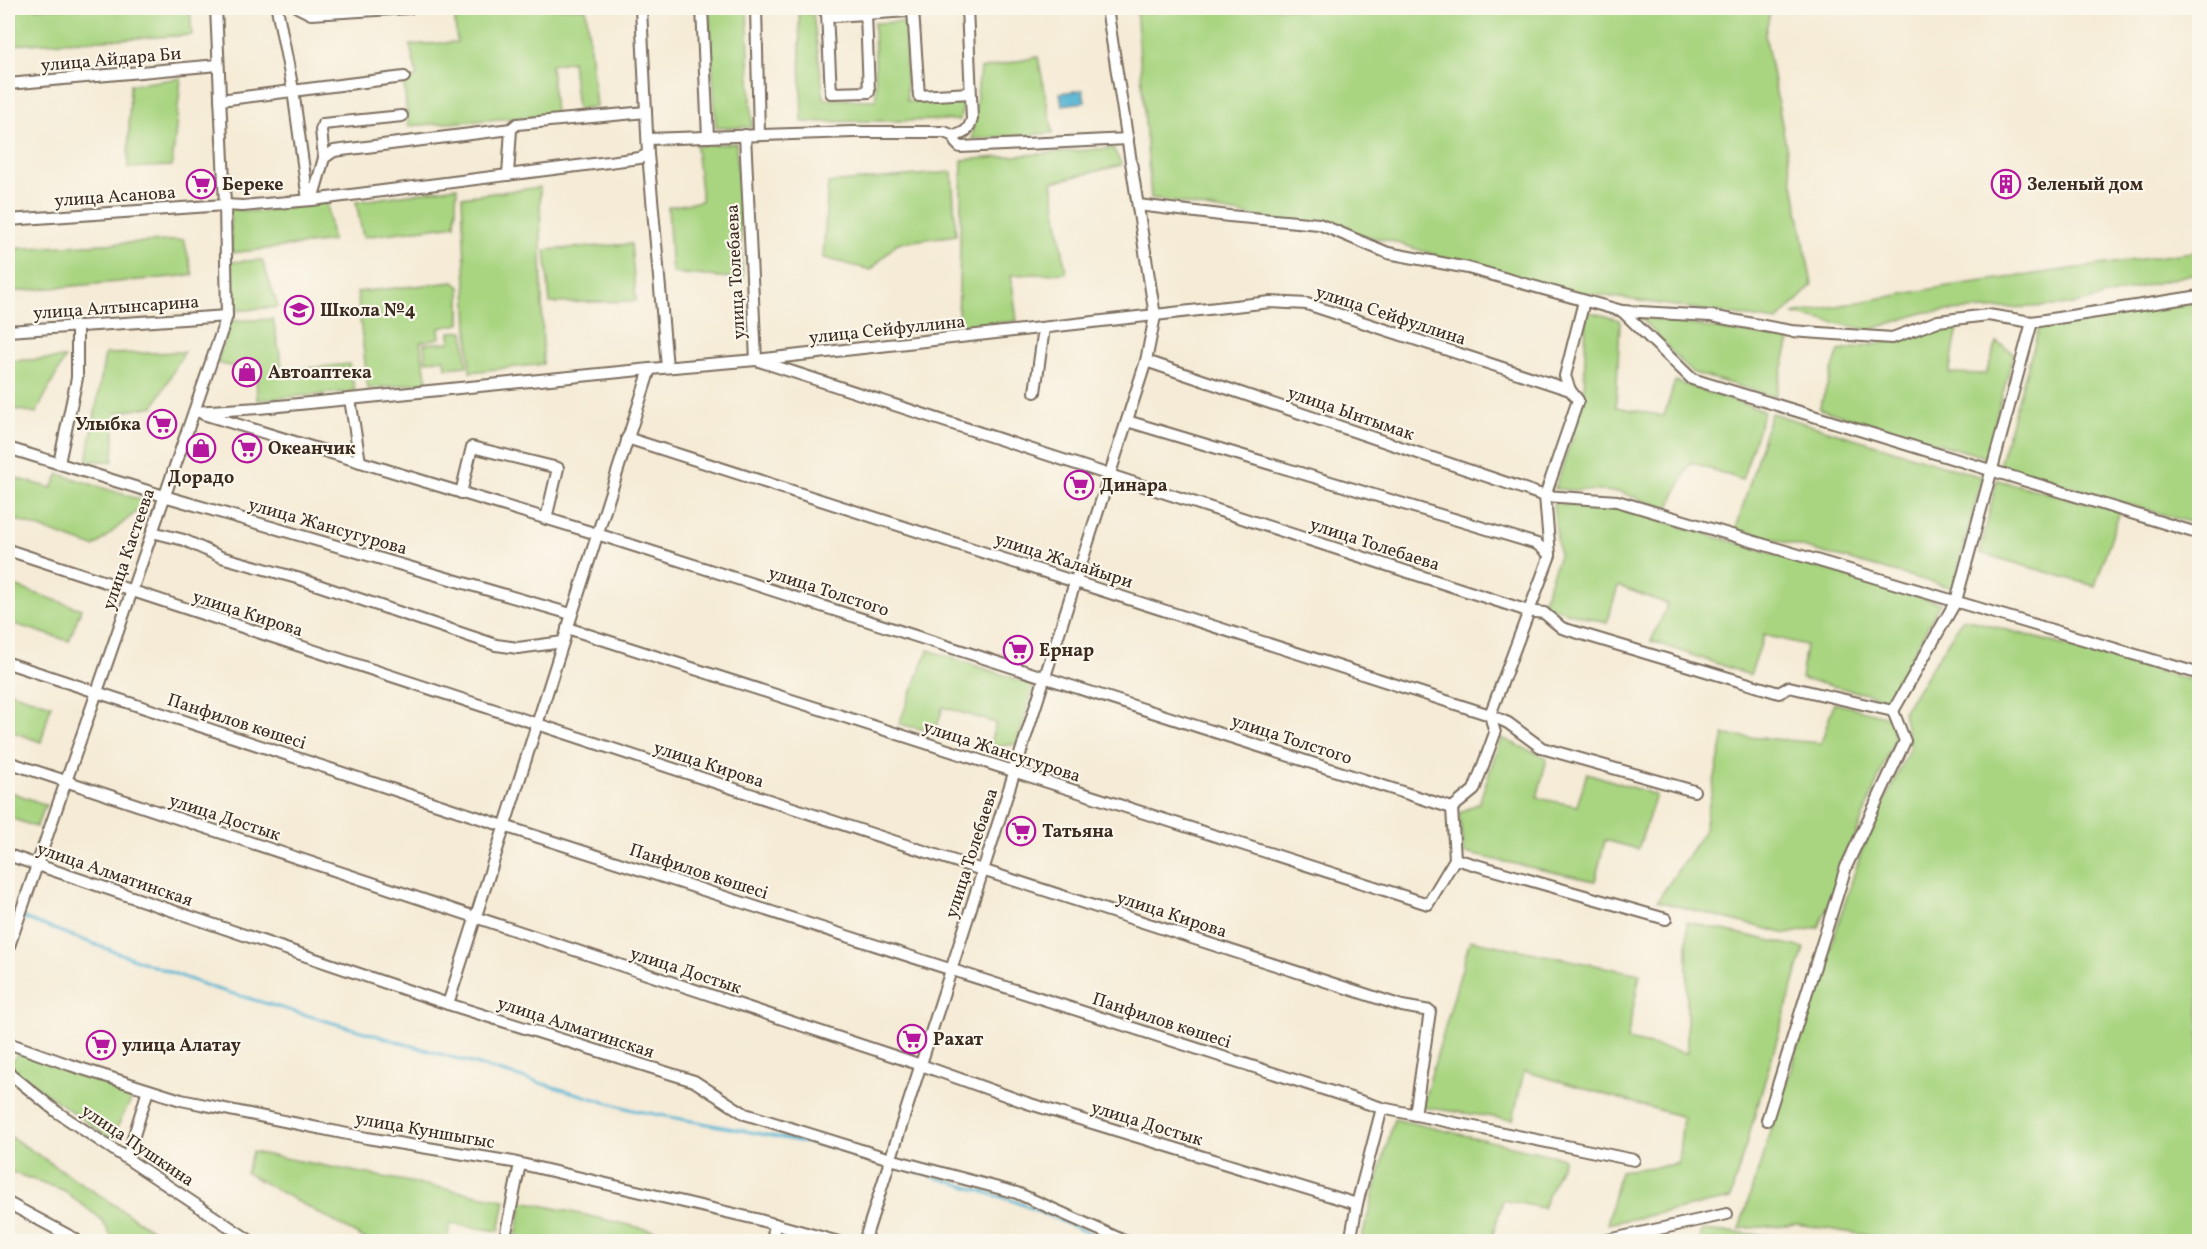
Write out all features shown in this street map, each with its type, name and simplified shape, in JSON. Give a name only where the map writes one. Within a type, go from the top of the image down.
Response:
[{"type":"street","name":"улица Кастеева","points":[[8,949],[227,316],[225,205],[216,8]]},
{"type":"street","points":[[277,8],[293,90],[310,200]]},
{"type":"street","points":[[299,8],[311,14],[409,8]]},
{"type":"street","points":[[641,8],[648,154],[667,367]]},
{"type":"street","points":[[702,8],[708,137]]},
{"type":"street","points":[[756,8],[759,135]]},
{"type":"street","points":[[824,10],[835,16],[952,8]]},
{"type":"street","points":[[648,139],[853,132],[944,132],[954,136],[964,133],[970,128],[972,119],[967,8]]},
{"type":"street","name":"улица Толебаева","points":[[864,1242],[1146,361],[1155,316],[1107,8]]},
{"type":"street","points":[[824,10],[831,93],[870,92],[866,14]]},
{"type":"street","points":[[913,10],[919,96],[970,93]]},
{"type":"street","name":"улица Айдара Би","points":[[8,84],[218,65]]},
{"type":"street","points":[[220,100],[404,76]]},
{"type":"street","points":[[324,158],[334,151],[511,129],[517,124],[646,112]]},
{"type":"street","points":[[310,200],[324,158],[321,130],[323,124],[402,116]]},
{"type":"street","points":[[508,175],[511,129]]},
{"type":"street","name":"улица Толебаева","points":[[745,135],[756,360],[1528,611],[1544,612],[1562,628],[1779,693],[1789,687],[1893,711]]},
{"type":"street","points":[[954,136],[960,147],[1128,139]]},
{"type":"street","name":"улица Асанова","points":[[8,220],[310,200],[640,158],[648,154]]},
{"type":"street","points":[[1138,205],[1319,224],[1388,253],[1468,268],[1622,311],[1711,316],[1791,331],[1892,338],[1938,321],[1988,315],[2032,322],[2199,296]]},
{"type":"street","points":[[1584,300],[1565,376],[1570,390],[1578,400],[1545,496],[1550,555],[1490,715],[1495,733],[1474,790],[1452,808],[1455,859],[1666,919]]},
{"type":"street","name":"улица Сейфуллина","points":[[194,412],[259,408],[756,360],[1270,302],[1307,304],[1570,390]]},
{"type":"street","points":[[1622,311],[1692,379],[1990,472],[2199,534]]},
{"type":"street","name":"улица Алтынсарина","points":[[8,331],[227,316]]},
{"type":"street","points":[[1767,1120],[1846,867],[1905,741],[1893,711],[1956,601],[2032,322]]},
{"type":"street","points":[[59,464],[77,378],[77,326]]},
{"type":"street","points":[[1035,392],[1044,328]]},
{"type":"street","name":"улица Ынтымак","points":[[1146,361],[1545,496],[1617,501],[2199,674]]},
{"type":"street","points":[[448,1004],[650,369]]},
{"type":"street","points":[[350,399],[360,462]]},
{"type":"street","name":"улица Толстого","points":[[194,412],[597,534],[1452,808]]},
{"type":"street","points":[[1127,421],[1537,544],[1550,555]]},
{"type":"street","name":"улица Жалайыри","points":[[627,438],[1076,580],[1490,715],[1508,723],[1542,748],[1694,791]]},
{"type":"street","points":[[461,493],[472,447],[558,468],[546,519]]},
{"type":"street","name":"улица Жансугурова","points":[[8,448],[164,496],[571,614]]},
{"type":"street","points":[[152,532],[178,538],[221,557],[297,578],[496,645],[518,648],[563,642]]},
{"type":"street","name":"улица Кирова","points":[[8,550],[536,725],[1402,1006],[1430,1011],[1415,1115]]},
{"type":"street","name":"улица Жансугурова","points":[[567,628],[1428,904],[1455,859]]},
{"type":"street","name":"Панфилов көшесі","points":[[8,663],[504,826],[1382,1108],[1634,1160]]},
{"type":"street","name":"улица Достык","points":[[8,762],[921,1065],[1027,1103],[1357,1204]]},
{"type":"street","name":"улица Алматинская","points":[[8,855],[448,1004],[694,1081],[745,1114],[890,1159],[1017,1193],[1127,1242]]},
{"type":"street","name":"улица Куншыгыс","points":[[8,1043],[181,1100],[367,1138],[520,1164],[775,1224],[839,1242]]},
{"type":"street","name":"улица Пушкина","points":[[8,1072],[57,1112],[252,1242]]},
{"type":"street","points":[[127,1158],[148,1090]]},
{"type":"street","points":[[1350,1242],[1357,1204],[1382,1108]]},
{"type":"street","points":[[504,1242],[520,1164]]},
{"type":"street","points":[[8,1203],[75,1239]]},
{"type":"street","points":[[1599,1242],[1727,1214]]},
{"type":"street","points":[[772,1242],[775,1224]]},
{"type":"green space","points":[[8,8],[190,9],[192,35],[8,45]]},
{"type":"green space","points":[[586,8],[596,107],[577,109],[572,61],[551,65],[555,115],[408,126],[404,83],[417,76],[410,45],[457,42],[454,11]]},
{"type":"green space","points":[[709,8],[747,8],[752,127],[716,128]]},
{"type":"green space","points":[[1136,8],[1771,8],[1765,34],[1812,285],[1777,321],[1531,285],[1391,241],[1151,198]]},
{"type":"green space","points":[[799,12],[813,14],[824,99],[876,100],[874,23],[905,22],[907,101],[963,103],[960,120],[802,122]]},
{"type":"green space","points":[[1038,57],[1053,133],[972,139],[980,69]]},
{"type":"green space","points":[[181,78],[172,166],[128,168],[130,85]]},
{"type":"green space","points":[[736,143],[743,279],[672,273],[668,207],[702,201],[696,146]]},
{"type":"green space","points":[[1113,148],[1122,165],[1052,182],[1066,273],[1011,275],[1017,321],[958,326],[962,160]]},
{"type":"green space","points":[[952,172],[956,235],[897,243],[871,270],[823,258],[828,183]]},
{"type":"green space","points":[[457,187],[455,225],[363,237],[356,202]]},
{"type":"green space","points":[[540,187],[543,364],[470,372],[462,197]]},
{"type":"green space","points":[[327,201],[332,241],[232,253],[230,209],[258,212]]},
{"type":"green space","points":[[184,240],[193,275],[8,292],[8,249]]},
{"type":"green space","points":[[631,244],[636,301],[550,303],[545,250]]},
{"type":"green space","points":[[2199,251],[2199,272],[2072,305],[1926,312],[1869,330],[1793,314],[1948,286]]},
{"type":"green space","points":[[262,260],[278,307],[234,311],[230,262]]},
{"type":"green space","points":[[454,282],[460,287],[460,324],[439,328],[440,338],[420,342],[427,382],[368,389],[357,292]]},
{"type":"green space","points":[[2199,302],[2199,525],[1999,466],[2039,328]]},
{"type":"green space","points":[[1586,311],[1620,320],[1616,407],[1664,416],[1675,381],[1764,411],[1742,480],[1691,462],[1668,509],[1620,492],[1555,489],[1584,401]]},
{"type":"green space","points":[[1640,317],[1790,340],[1775,397],[1691,372]]},
{"type":"green space","points":[[273,319],[283,371],[349,364],[355,391],[257,400],[256,372],[217,363],[231,321]]},
{"type":"green space","points":[[1959,323],[1949,373],[1986,374],[1997,342],[2014,353],[1985,457],[1819,409],[1839,351],[1898,340]]},
{"type":"green space","points":[[464,331],[467,366],[446,368],[445,359],[426,361],[424,344],[450,342],[450,332]]},
{"type":"green space","points":[[184,352],[154,406],[115,413],[113,461],[87,461],[105,354]]},
{"type":"green space","points":[[65,358],[36,413],[8,408],[8,361]]},
{"type":"green space","points":[[1771,413],[1982,477],[1953,588],[1736,529]]},
{"type":"green space","points":[[59,474],[148,502],[94,547],[8,517],[8,476],[52,488]]},
{"type":"green space","points":[[1997,480],[2120,511],[2095,586],[1980,553]]},
{"type":"green space","points":[[1553,503],[1618,508],[1940,603],[1889,699],[1801,679],[1806,645],[1764,635],[1750,675],[1651,641],[1668,604],[1618,586],[1607,623],[1542,605],[1559,555]]},
{"type":"green space","points":[[8,584],[81,609],[69,641],[8,622]]},
{"type":"green space","points":[[1963,618],[2199,682],[2199,1241],[1910,1242],[1797,1224],[1739,1229],[1861,853],[1910,747],[1903,712]]},
{"type":"green space","points":[[928,650],[1034,685],[1017,744],[989,747],[996,723],[943,707],[935,732],[899,724]]},
{"type":"green space","points":[[8,691],[51,705],[41,742],[8,730]]},
{"type":"green space","points":[[1834,703],[1889,717],[1895,737],[1819,927],[1787,934],[1657,901],[1703,833],[1724,735],[1821,743]]},
{"type":"green space","points":[[1501,738],[1547,758],[1537,798],[1577,806],[1587,773],[1656,795],[1638,849],[1605,840],[1595,881],[1464,853],[1459,813],[1479,803]]},
{"type":"green space","points":[[8,791],[46,805],[36,827],[8,817]]},
{"type":"green space","points":[[1687,922],[1804,948],[1730,1199],[1607,1224],[1620,1171],[1678,1164],[1683,1117],[1524,1071],[1513,1120],[1422,1107],[1470,940],[1640,974],[1627,1040],[1687,1053]]},
{"type":"green space","points":[[19,1052],[123,1086],[131,1100],[111,1139],[8,1067]]},
{"type":"green space","points":[[1394,1119],[1564,1158],[1543,1208],[1503,1200],[1491,1241],[1361,1241]]},
{"type":"green space","points":[[8,1135],[169,1241],[114,1241],[101,1219],[63,1190],[8,1171]]},
{"type":"green space","points":[[252,1152],[505,1200],[499,1231],[450,1224],[447,1241],[369,1241],[246,1173]]},
{"type":"green space","points":[[523,1201],[699,1241],[515,1241]]},
{"type":"green space","points":[[1702,1230],[1824,1240],[1700,1241]]},
{"type":"water","points":[[1083,90],[1085,102],[1062,105],[1060,93]]},
{"type":"waterway","points":[[21,917],[213,988],[633,1110],[841,1149]]},
{"type":"waterway","points":[[908,1169],[1014,1201],[1110,1242]]},
{"type":"place","name":"Береке","points":[[201,184]]},
{"type":"place","name":"Зеленый дом","points":[[2006,184]]},
{"type":"place","name":"Школа №4","points":[[299,310]]},
{"type":"place","name":"Автоаптека","points":[[247,372]]},
{"type":"place","name":"Улыбка","points":[[162,424]]},
{"type":"place","name":"Дорадо","points":[[201,448]]},
{"type":"place","name":"Океанчик","points":[[247,448]]},
{"type":"place","name":"Динара","points":[[1079,485]]},
{"type":"place","name":"Ернар","points":[[1018,650]]},
{"type":"place","name":"Татьяна","points":[[1021,831]]},
{"type":"place","name":"Рахат","points":[[912,1039]]},
{"type":"place","name":"улица Алатау","points":[[101,1045]]}]
